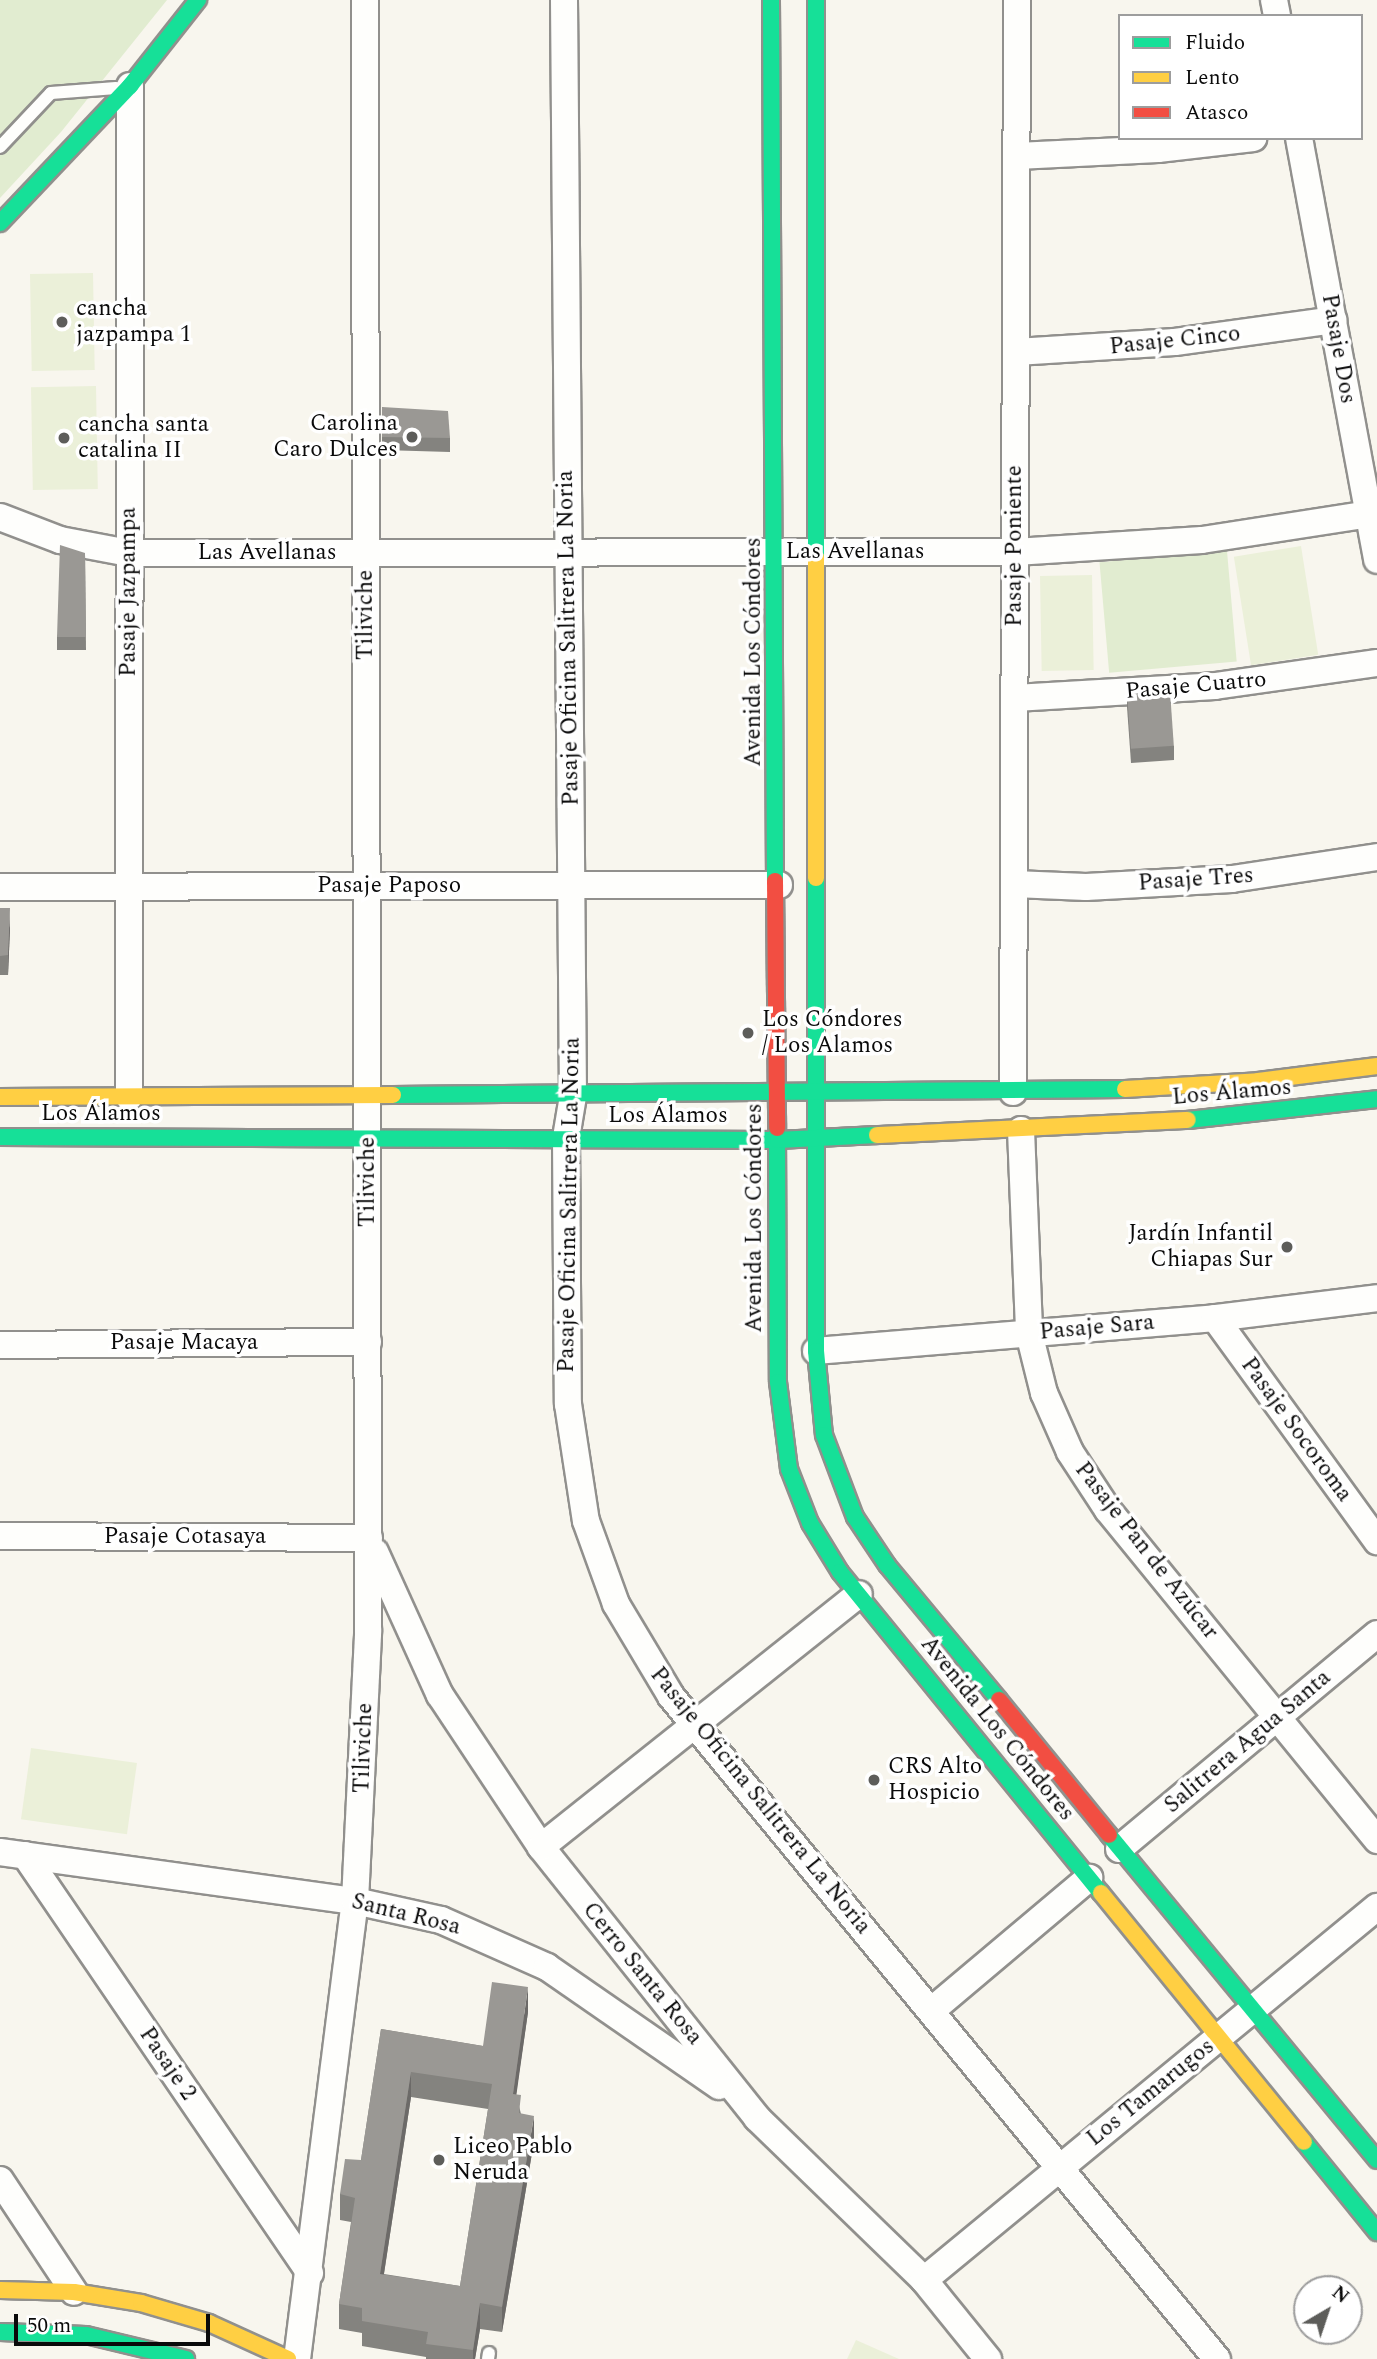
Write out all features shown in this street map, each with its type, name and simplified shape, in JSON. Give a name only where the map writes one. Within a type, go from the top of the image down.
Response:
[{"type":"street","points":[[0,223],[130,86],[198,0]]},
{"type":"street","name":"Tiliviche","points":[[297,2359],[355,1901],[369,1538],[365,0]]},
{"type":"street","name":"Pasaje Oficina Salitrera La Noria","points":[[564,0],[573,1096],[566,1138],[568,1404],[576,1475],[600,1566],[616,1604],[652,1669],[693,1726],[1061,2167],[1217,2359]]},
{"type":"street","name":"Avenida Los Cóndores","points":[[771,0],[779,885],[778,1140],[783,1440],[810,1523],[859,1594],[1377,2232]]},
{"type":"street","name":"Avenida Los Cóndores","points":[[816,0],[816,1351],[824,1436],[855,1517],[887,1565],[1377,2160]]},
{"type":"street","name":"Pasaje Poniente","points":[[1013,1092],[1017,0]]},
{"type":"street","name":"Pasaje Jazpampa","points":[[129,1097],[130,86]]},
{"type":"street","points":[[1017,156],[1158,149],[1236,140]]},
{"type":"street","name":"Pasaje Dos","points":[[1299,140],[1373,514],[1377,560]]},
{"type":"street","name":"Pasaje Cinco","points":[[1016,352],[1175,342],[1333,320]]},
{"type":"street","name":"Las Avellanas","points":[[0,517],[60,540],[129,553],[1015,552],[1202,540],[1373,514]]},
{"type":"street","name":"Pasaje Cuatro","points":[[1015,698],[1215,686],[1377,663]]},
{"type":"street","name":"Pasaje Tres","points":[[1014,884],[1086,887],[1232,879],[1377,857]]},
{"type":"street","name":"Pasaje Paposo","points":[[0,887],[779,885]]},
{"type":"street","name":"Los Álamos","points":[[0,1097],[778,1096],[1013,1092],[1176,1088],[1377,1066]]},
{"type":"street","name":"Los Álamos","points":[[0,1137],[778,1140],[1182,1121],[1377,1099]]},
{"type":"street","name":"Pasaje Pan de Azúcar","points":[[1021,1130],[1029,1334],[1044,1393],[1088,1482],[1377,1840]]},
{"type":"street","name":"Pasaje Sara","points":[[816,1351],[1215,1318],[1377,1298]]},
{"type":"street","name":"Pasaje Socoroma","points":[[1215,1318],[1377,1541]]},
{"type":"street","name":"Pasaje Macaya","points":[[0,1345],[368,1342]]},
{"type":"street","name":"Pasaje Cotasaya","points":[[0,1536],[369,1538]]},
{"type":"street","name":"Cerro Santa Rosa","points":[[369,1538],[440,1695],[541,1847],[757,2118],[924,2280],[988,2359]]},
{"type":"street","points":[[541,1847],[859,1594]]},
{"type":"street","name":"Salitrera Agua Santa","points":[[1119,1849],[1377,1634]]},
{"type":"street","name":"Santa Rosa","points":[[13,1854],[355,1901],[440,1920],[547,1966],[663,2043],[757,2118]]},
{"type":"street","name":"Pasaje 2","points":[[13,1854],[310,2273]]},
{"type":"street","points":[[931,2011],[1089,1878]]},
{"type":"street","name":"Los Tamarugos","points":[[924,2280],[1377,1907]]},
{"type":"street","points":[[0,2180],[74,2292]]},
{"type":"street","points":[[0,2290],[74,2292],[174,2311],[288,2359]]},
{"type":"street","points":[[0,2332],[86,2335],[186,2359]]},
{"type":"lane","points":[[0,147],[51,93],[130,86]]},
{"type":"green space","points":[[0,0],[167,0],[61,132],[0,198]]},
{"type":"green space","name":"cancha jazpampa 1","points":[[93,273],[95,370],[32,371],[30,274]]},
{"type":"green space","name":"cancha santa catalina II","points":[[96,386],[98,489],[33,490],[31,387]]},
{"type":"green space","points":[[1301,546],[1318,655],[1251,665],[1234,557]]},
{"type":"green space","points":[[1227,551],[1237,662],[1109,673],[1099,562]]},
{"type":"green space","points":[[1092,575],[1094,670],[1042,671],[1040,576]]},
{"type":"green space","points":[[31,1748],[137,1763],[127,1834],[21,1819]]},
{"type":"green space","points":[[856,2340],[899,2359],[847,2359]]},
{"type":"building","points":[[382,407],[448,411],[450,438],[382,437]]},
{"type":"building","points":[[60,545],[85,553],[86,637],[57,637]]},
{"type":"building","points":[[1170,691],[1174,746],[1131,749],[1127,694]]},
{"type":"building","points":[[0,908],[10,908],[8,955],[0,956]]},
{"type":"building","points":[[492,1982],[528,1987],[513,2094],[521,2095],[519,2113],[534,2116],[502,2307],[480,2303],[473,2350],[426,2344],[428,2332],[362,2321],[362,2308],[339,2304],[355,2198],[340,2194],[345,2159],[361,2160],[381,2029],[483,2046]],"holes":[[[411,2072],[492,2084],[460,2286],[380,2274]]]},
{"type":"traffic: fast","points":[[0,223],[130,86],[198,0]]},
{"type":"traffic: fast","points":[[771,0],[775,881]]},
{"type":"traffic: fast","points":[[816,0],[816,557]]},
{"type":"traffic: fast","points":[[816,878],[816,1351],[824,1435],[855,1517],[887,1565],[999,1700]]},
{"type":"traffic: fast","points":[[393,1095],[1125,1089]]},
{"type":"traffic: fast","points":[[1188,1120],[1377,1099]]},
{"type":"traffic: fast","points":[[777,1128],[778,1382],[789,1469],[810,1523],[840,1572],[1101,1893]]},
{"type":"traffic: fast","points":[[0,1137],[778,1140],[877,1135]]},
{"type":"traffic: fast","points":[[1109,1835],[1377,2160]]},
{"type":"traffic: fast","points":[[1304,2142],[1377,2232]]},
{"type":"traffic: fast","points":[[0,2332],[86,2335],[186,2359]]},
{"type":"traffic: slow","points":[[816,557],[816,878]]},
{"type":"traffic: slow","points":[[1125,1089],[1258,1081],[1377,1066]]},
{"type":"traffic: slow","points":[[0,1097],[393,1095]]},
{"type":"traffic: slow","points":[[877,1135],[1188,1120]]},
{"type":"traffic: slow","points":[[1101,1893],[1304,2142]]},
{"type":"traffic: slow","points":[[0,2290],[74,2292],[141,2303],[209,2323],[288,2359]]},
{"type":"traffic: jam","points":[[775,881],[777,1128]]},
{"type":"traffic: jam","points":[[999,1700],[1109,1835]]},
{"type":"place","name":"cancha jazpampa 1","points":[[62,322]]},
{"type":"place","name":"Carolina Caro Dulces","points":[[412,437]]},
{"type":"place","name":"cancha santa catalina II","points":[[64,438]]},
{"type":"place","name":"Los Cóndores / Los Alamos","points":[[748,1033]]},
{"type":"place","name":"Jardín Infantil Chiapas Sur","points":[[1287,1247]]},
{"type":"place","name":"CRS Alto Hospicio","points":[[874,1780]]},
{"type":"place","name":"Liceo Pablo Neruda","points":[[439,2160]]}]
